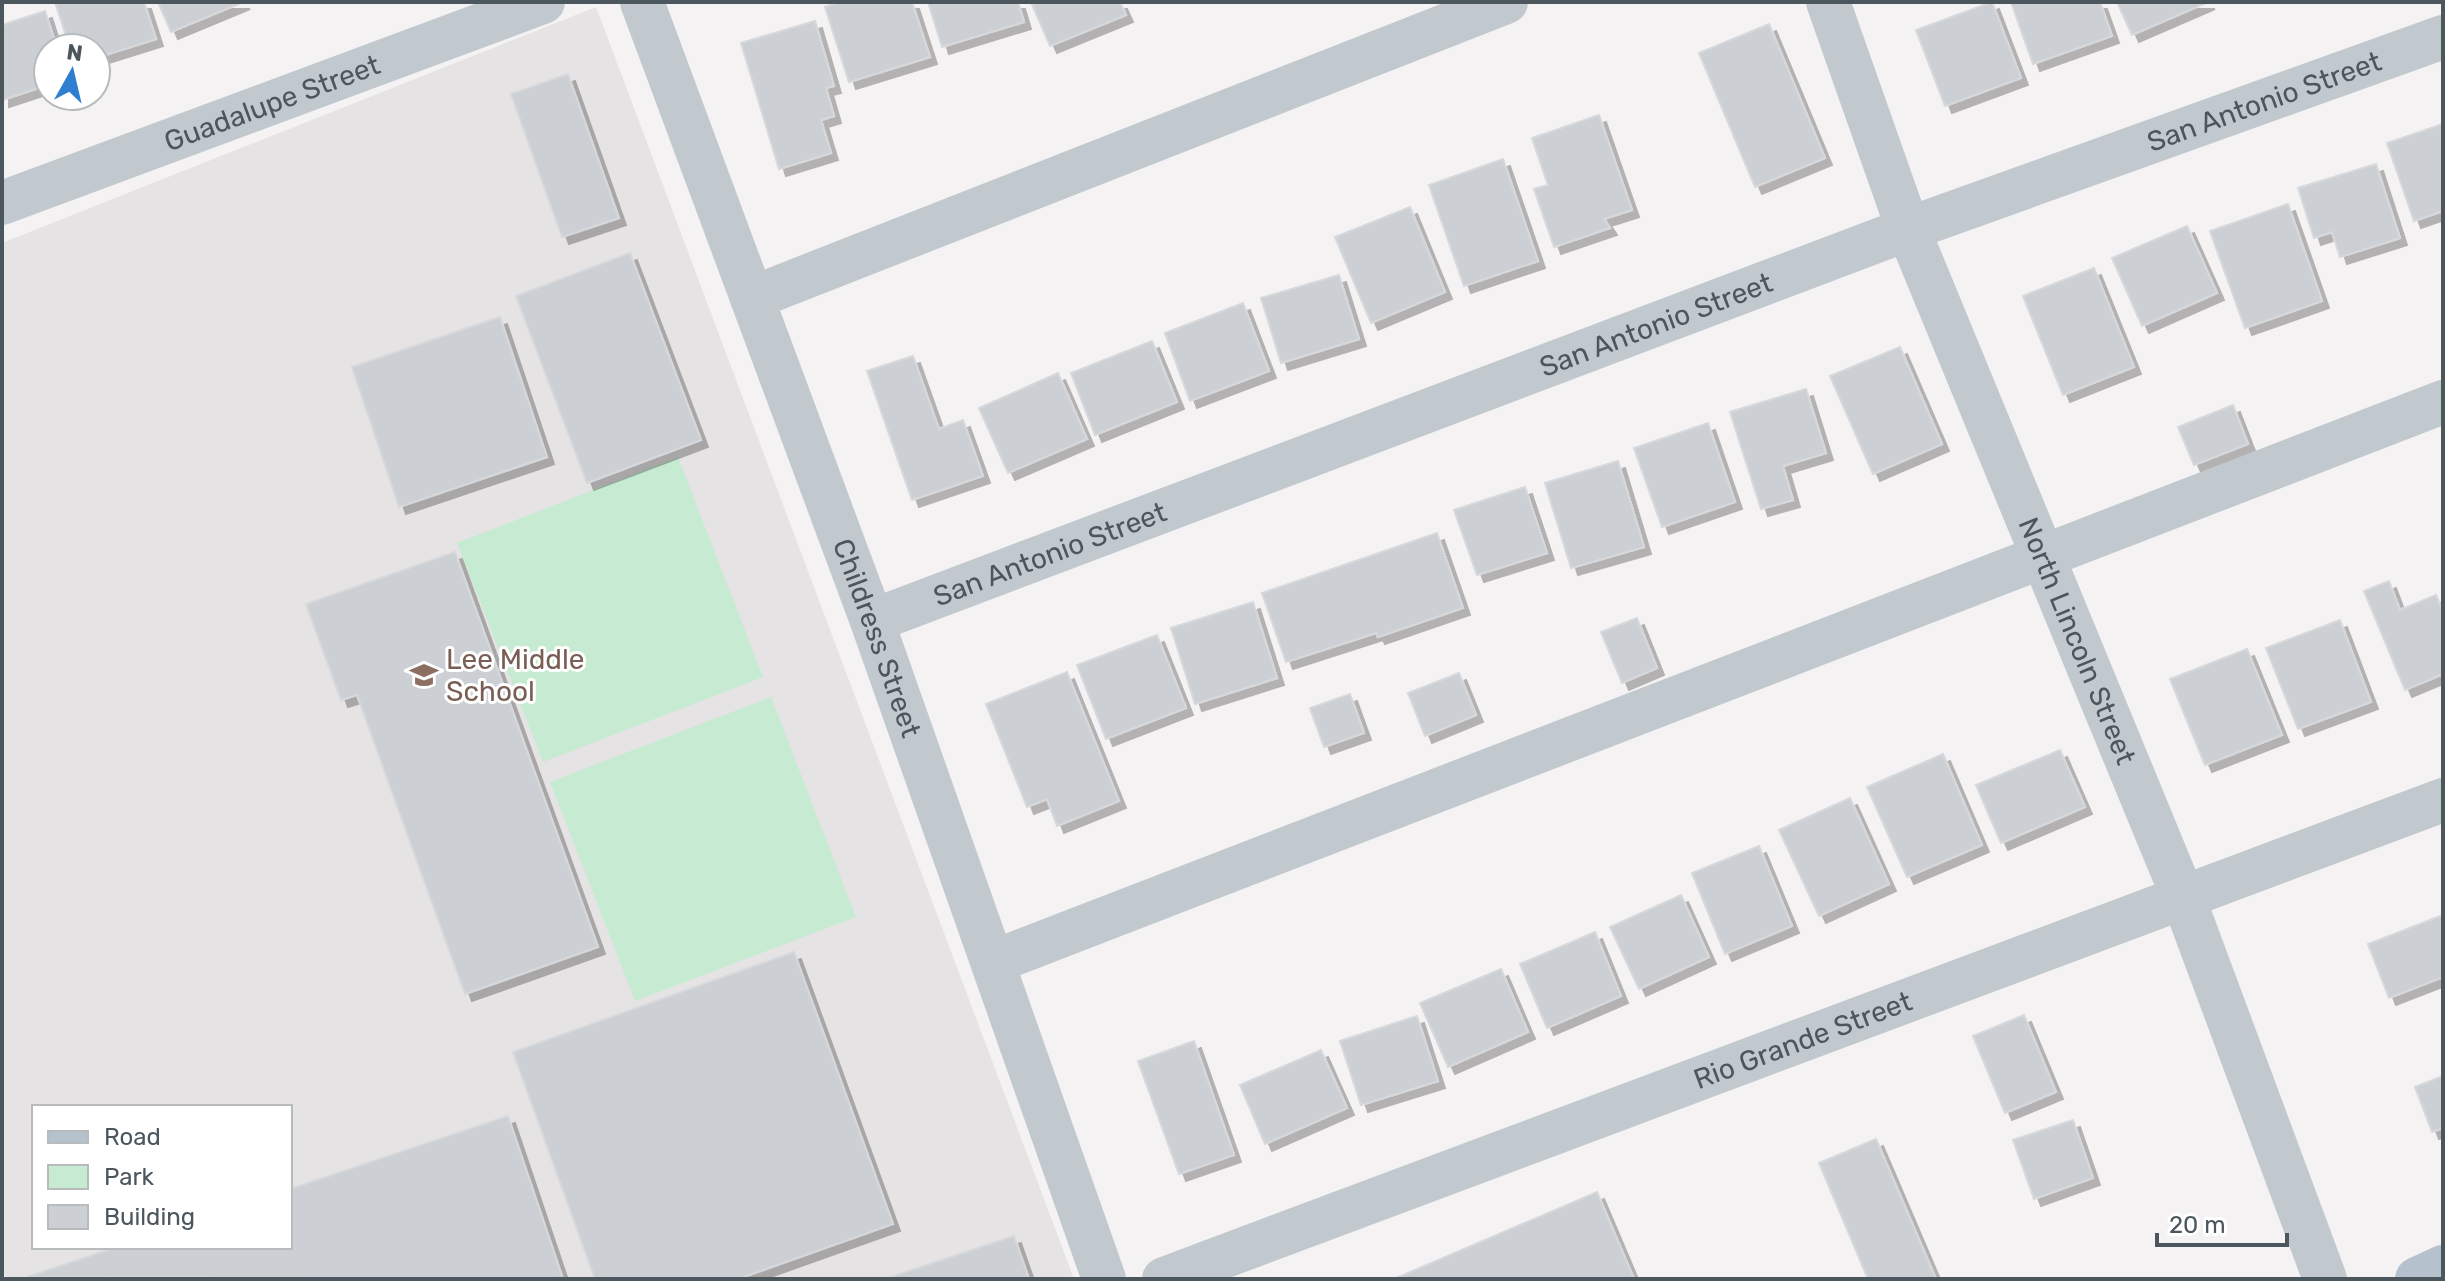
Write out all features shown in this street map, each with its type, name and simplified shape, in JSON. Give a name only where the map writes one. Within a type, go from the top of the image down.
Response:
[{"type":"main road","points":[[2417,1279],[2443,1267]]},
{"type":"street","name":"Guadalupe Street","points":[[2,203],[543,2]]},
{"type":"street","name":"Childress Street","points":[[642,2],[872,621],[1104,1279]]},
{"type":"street","points":[[752,298],[1506,2]]},
{"type":"street","name":"North Lincoln Street","points":[[1828,2],[1908,229],[2183,897],[2325,1279]]},
{"type":"street","name":"San Antonio Street","points":[[872,621],[1908,229],[2443,37]]},
{"type":"street","points":[[993,962],[2443,402]]},
{"type":"street","name":"Rio Grande Street","points":[[1164,1279],[2443,800]]},
{"type":"shaded area","name":"Lee Middle School","points":[[596,7],[1074,1279],[6,1279],[2,1269],[2,243]]},
{"type":"green space","points":[[678,457],[763,677],[543,762],[457,543]]},
{"type":"green space","points":[[771,697],[856,917],[635,1001],[550,782]]},
{"type":"building","points":[[55,2],[144,2],[156,39],[112,53],[112,32],[65,32]]},
{"type":"building","points":[[158,2],[243,2],[171,32]]},
{"type":"building","points":[[840,2],[912,2],[930,57],[849,82],[825,7]]},
{"type":"building","points":[[928,2],[1018,2],[1024,22],[942,47]]},
{"type":"building","points":[[1031,2],[1120,2],[1126,15],[1050,46]]},
{"type":"building","points":[[1992,2],[2021,78],[1945,106],[1916,30]]},
{"type":"building","points":[[2011,2],[2100,2],[2112,36],[2033,64]]},
{"type":"building","points":[[2117,2],[2208,2],[2132,35]]},
{"type":"building","points":[[45,11],[52,32],[32,32],[32,90],[2,100],[2,25]]},
{"type":"building","points":[[815,21],[834,86],[826,88],[834,116],[821,120],[831,153],[779,169],[741,43]]},
{"type":"building","points":[[1769,24],[1825,158],[1755,187],[1699,53]]},
{"type":"building","points":[[568,74],[619,218],[562,237],[511,94]]},
{"type":"building","points":[[1599,115],[1632,210],[1604,219],[1610,228],[1554,247],[1534,189],[1548,185],[1532,138]]},
{"type":"building","points":[[2443,124],[2443,211],[2414,221],[2387,143]]},
{"type":"building","points":[[1503,159],[1538,261],[1464,286],[1429,185]]},
{"type":"building","points":[[2376,164],[2400,238],[2340,257],[2332,232],[2314,238],[2298,188]]},
{"type":"building","points":[[2288,204],[2322,301],[2245,328],[2210,231]]},
{"type":"building","points":[[1410,207],[1445,292],[1371,323],[1335,237]]},
{"type":"building","points":[[2187,226],[2217,293],[2142,326],[2112,258]]},
{"type":"building","points":[[630,253],[701,440],[587,483],[516,296]]},
{"type":"building","points":[[2094,268],[2134,367],[2063,395],[2023,296]]},
{"type":"building","points":[[1339,275],[1359,339],[1281,363],[1261,298]]},
{"type":"building","points":[[1243,303],[1269,371],[1190,401],[1165,333]]},
{"type":"building","points":[[500,317],[547,457],[399,507],[352,367]]},
{"type":"building","points":[[1152,341],[1177,402],[1095,435],[1071,373]]},
{"type":"building","points":[[1900,347],[1942,444],[1873,474],[1830,376]]},
{"type":"building","points":[[913,356],[939,429],[963,420],[983,476],[912,500],[867,371]]},
{"type":"building","points":[[1058,373],[1087,439],[1008,473],[979,408]]},
{"type":"building","points":[[1806,389],[1826,453],[1783,466],[1793,500],[1761,509],[1730,412]]},
{"type":"building","points":[[2233,405],[2248,444],[2194,465],[2178,427]]},
{"type":"building","points":[[1708,423],[1735,502],[1662,527],[1634,448]]},
{"type":"building","points":[[1618,461],[1644,547],[1571,568],[1545,483]]},
{"type":"building","points":[[1525,487],[1547,553],[1477,575],[1454,510]]},
{"type":"building","points":[[1437,533],[1463,608],[1378,637],[1376,633],[1286,662],[1262,593]]},
{"type":"building","points":[[455,552],[598,947],[465,994],[357,695],[341,700],[306,604]]},
{"type":"building","points":[[2389,581],[2400,610],[2436,595],[2443,612],[2443,674],[2405,690],[2364,591]]},
{"type":"building","points":[[1253,602],[1277,678],[1195,704],[1171,628]]},
{"type":"building","points":[[1637,618],[1657,668],[1622,683],[1601,632]]},
{"type":"building","points":[[2340,620],[2371,702],[2298,729],[2266,648]]},
{"type":"building","points":[[1157,635],[1186,708],[1106,739],[1077,665]]},
{"type":"building","points":[[2247,649],[2282,735],[2205,765],[2170,679]]},
{"type":"building","points":[[1067,672],[1119,801],[1057,826],[1047,799],[1027,807],[986,704]]},
{"type":"building","points":[[1459,673],[1476,715],[1425,736],[1408,693]]},
{"type":"building","points":[[1350,694],[1364,733],[1324,747],[1310,708]]},
{"type":"building","points":[[2060,750],[2085,807],[2001,843],[1976,785]]},
{"type":"building","points":[[1943,754],[1982,845],[1907,877],[1867,787]]},
{"type":"building","points":[[1850,798],[1889,884],[1819,916],[1779,830]]},
{"type":"building","points":[[1759,846],[1792,926],[1725,954],[1692,873]]},
{"type":"building","points":[[1681,895],[1709,957],[1639,989],[1610,927]]},
{"type":"building","points":[[2443,915],[2443,977],[2389,998],[2368,944]]},
{"type":"building","points":[[1595,932],[1621,996],[1547,1028],[1520,964]]},
{"type":"building","points":[[794,952],[893,1224],[738,1279],[595,1279],[513,1052]]},
{"type":"building","points":[[1501,969],[1528,1032],[1448,1067],[1420,1003]]},
{"type":"building","points":[[2024,1015],[2056,1092],[2005,1113],[1973,1036]]},
{"type":"building","points":[[1417,1016],[1438,1081],[1361,1105],[1340,1041]]},
{"type":"building","points":[[1194,1041],[1234,1155],[1179,1174],[1138,1061]]},
{"type":"building","points":[[1321,1050],[1347,1108],[1265,1144],[1240,1085]]},
{"type":"building","points":[[2443,1076],[2443,1128],[2432,1132],[2415,1087]]},
{"type":"building","points":[[508,1116],[563,1279],[27,1277],[111,1249],[292,1249],[292,1188]]},
{"type":"building","points":[[2073,1120],[2093,1178],[2034,1199],[2013,1140]]},
{"type":"building","points":[[1876,1139],[1936,1279],[1868,1279],[1819,1163]]},
{"type":"building","points":[[1597,1192],[1634,1279],[1394,1279]]},
{"type":"building","points":[[1014,1236],[1029,1279],[885,1279]]},
{"type":"place","name":"Lee Middle School","points":[[424,675]]}]
